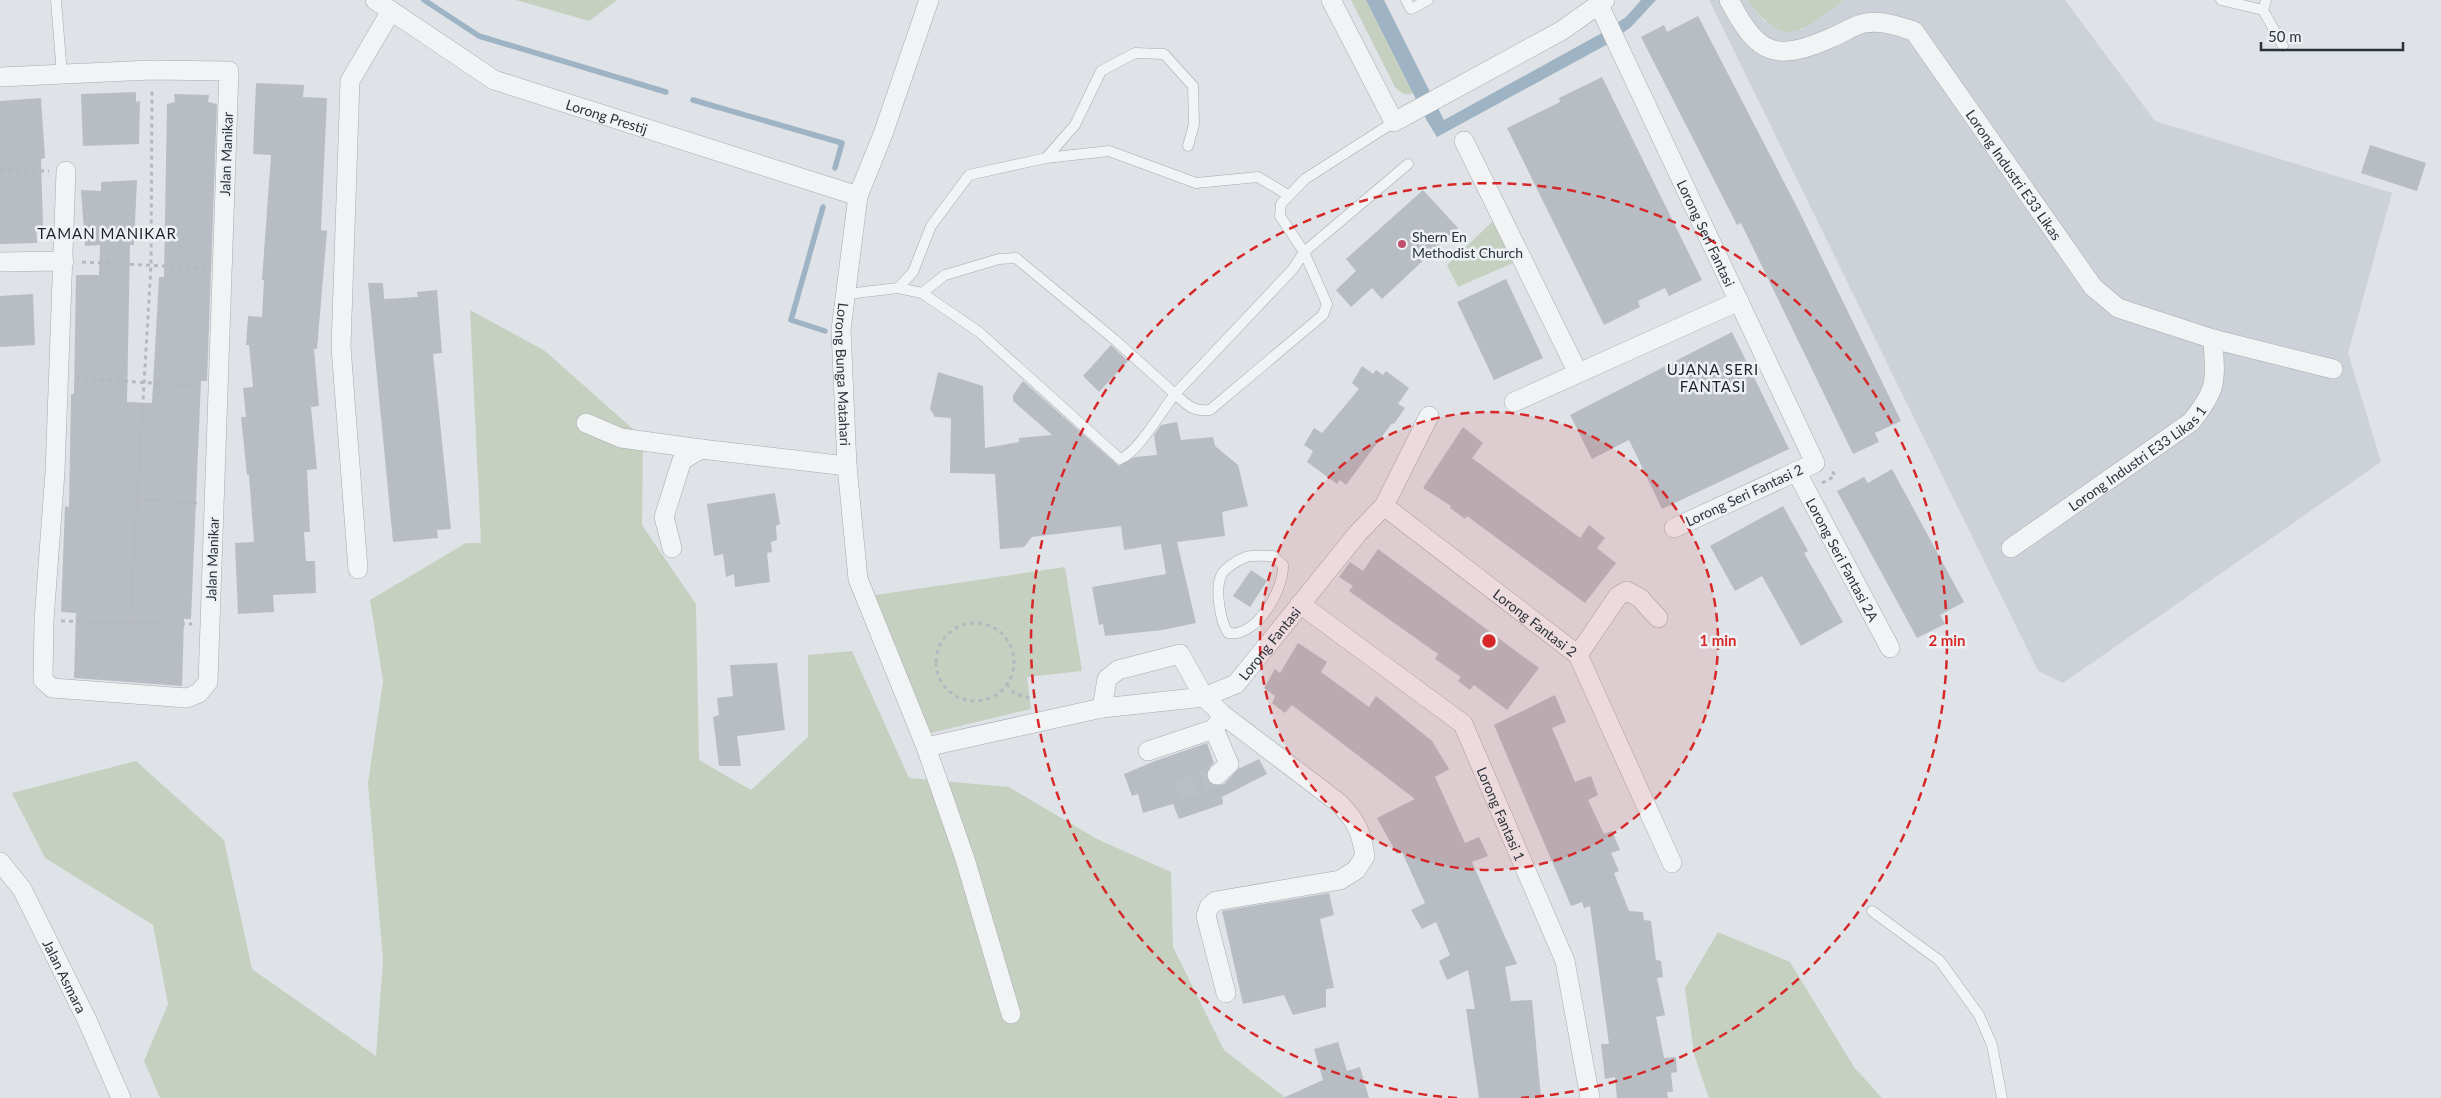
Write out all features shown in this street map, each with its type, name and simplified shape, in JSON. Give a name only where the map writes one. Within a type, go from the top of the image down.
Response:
[{"type":"street","name":"Lorong Prestij","points":[[375,0],[494,80],[858,196]]},
{"type":"street","name":"Lorong Bunga Matahari","points":[[929,0],[883,134],[858,196],[841,330],[847,466],[858,579],[926,747],[965,859],[1011,1014]]},
{"type":"street","points":[[1331,0],[1394,122],[1561,31],[1596,4]]},
{"type":"street","name":"Lorong Industri E33 Likas","points":[[1729,0],[1756,42],[1768,49],[1786,52],[1806,49],[1864,23],[1888,22],[1914,31],[2093,287],[2118,308],[2213,339],[2333,369]]},
{"type":"street","name":"Lorong Seri Fantasi","points":[[1596,4],[1619,44],[1815,463]]},
{"type":"street","points":[[358,569],[340,347],[350,81],[392,11]]},
{"type":"street","name":"Jalan Manikar","points":[[0,77],[152,70],[229,71],[208,682],[199,693],[187,698],[52,688],[43,680],[41,670],[55,472],[66,171]]},
{"type":"street","points":[[1464,141],[1578,373]]},
{"type":"street","points":[[0,262],[64,261]]},
{"type":"street","points":[[1514,402],[1739,301]]},
{"type":"street","name":"Lorong Industri E33 Likas 1","points":[[2012,548],[2191,422],[2206,403],[2215,384],[2213,339]]},
{"type":"street","name":"Lorong Fantasi","points":[[926,747],[1102,708],[1204,697],[1236,684],[1267,627],[1300,604],[1358,533],[1384,506],[1429,416]]},
{"type":"street","points":[[586,423],[621,438],[701,450],[847,466]]},
{"type":"street","points":[[672,548],[664,517],[682,460],[701,450]]},
{"type":"street","name":"Lorong Seri Fantasi 2","points":[[1674,528],[1815,463]]},
{"type":"street","name":"Lorong Seri Fantasi 2A","points":[[1796,471],[1890,648]]},
{"type":"street","name":"Lorong Fantasi 2","points":[[1384,506],[1578,655],[1672,863]]},
{"type":"street","points":[[1578,655],[1618,596],[1627,591],[1640,598],[1658,618]]},
{"type":"street","name":"Lorong Fantasi 1","points":[[1300,604],[1463,724],[1565,961],[1590,1098]]},
{"type":"street","points":[[1102,708],[1107,679],[1118,670],[1180,654],[1218,722],[1229,764],[1217,775]]},
{"type":"street","points":[[1148,751],[1218,722]]},
{"type":"street","points":[[1218,722],[1339,803],[1352,817],[1361,832],[1365,856],[1356,870],[1340,880],[1216,900],[1209,907],[1206,916],[1226,993]]},
{"type":"street","name":"Jalan Asmara","points":[[0,862],[22,889],[86,1020],[121,1098]]},
{"type":"lane","points":[[56,0],[62,75]]},
{"type":"lane","points":[[1406,0],[1411,9],[1428,0]]},
{"type":"lane","points":[[2221,0],[2265,5],[2283,46]]},
{"type":"lane","points":[[1046,158],[1074,125],[1101,70],[1135,54],[1164,54],[1193,86],[1194,124],[1188,146]]},
{"type":"lane","points":[[922,294],[945,275],[999,260],[1016,258],[1115,340],[1189,408],[1199,411],[1210,410],[1323,315],[1327,304],[1304,252],[1280,216],[1281,204],[1288,194],[1305,179],[1394,122]]},
{"type":"lane","points":[[898,288],[913,272],[931,226],[969,175],[1046,158],[1109,150],[1196,183],[1258,177],[1288,194]]},
{"type":"lane","points":[[847,294],[898,288],[922,294],[979,332],[1120,459],[1128,456],[1175,394],[1293,269],[1304,252],[1408,164]]},
{"type":"lane","points":[[1273,556],[1283,565],[1283,576],[1266,612],[1267,627],[1234,634],[1228,632],[1222,622],[1219,599],[1221,576],[1226,570],[1246,557],[1273,556]]},
{"type":"lane","points":[[1872,911],[1940,961],[1979,1015],[1992,1045],[2002,1098]]},
{"type":"path","points":[[130,624],[151,265],[152,70]]},
{"type":"path","points":[[0,170],[66,171]]},
{"type":"path","points":[[64,261],[221,269]]},
{"type":"path","points":[[59,377],[217,387]]},
{"type":"path","points":[[137,499],[214,504]]},
{"type":"path","points":[[44,620],[130,624],[210,624]]},
{"type":"path","points":[[978,623],[991,626],[1006,640],[1014,659],[1013,672],[1007,684],[993,696],[976,701],[964,700],[952,694],[944,686],[938,675],[937,650],[943,639],[952,630],[965,624],[978,623]]},
{"type":"path","points":[[1007,684],[1014,694],[1029,698]]},
{"type":"shaded area","points":[[1709,0],[1747,0],[1765,22],[1802,30],[1844,0],[2065,0],[2155,121],[2392,193],[2348,353],[2381,462],[2063,683],[2038,671]]},
{"type":"green space","points":[[516,0],[617,0],[589,21]]},
{"type":"green space","points":[[1351,0],[1366,0],[1413,93],[1405,94],[1395,87]]},
{"type":"green space","points":[[1747,0],[1844,0],[1816,21],[1794,32],[1784,31],[1773,26]]},
{"type":"green space","points":[[1493,221],[1513,263],[1458,287],[1447,265]]},
{"type":"green space","points":[[470,310],[545,351],[643,438],[642,525],[696,604],[699,760],[751,790],[808,737],[808,655],[852,651],[909,778],[1009,787],[1097,839],[1171,872],[1173,947],[1224,1050],[1286,1098],[160,1098],[144,1061],[168,1004],[153,925],[45,858],[12,793],[136,761],[224,840],[252,969],[376,1056],[383,961],[368,783],[383,681],[370,600],[466,543],[481,543]]},
{"type":"green space","points":[[1065,567],[1082,671],[1027,677],[1031,709],[931,733],[869,596]]},
{"type":"green space","points":[[1718,932],[1790,962],[1854,1067],[1882,1098],[1709,1098],[1694,1054],[1685,988]]},
{"type":"water","points":[[1366,0],[1384,0],[1444,120],[1600,34],[1626,17],[1641,0],[1656,0],[1631,27],[1606,45],[1437,137],[1427,121]]},
{"type":"building","points":[[1698,16],[1798,209],[1901,421],[1875,433],[1879,442],[1853,454],[1741,223],[1737,225],[1641,37],[1664,25],[1667,32]]},
{"type":"building","points":[[1602,77],[1702,280],[1669,296],[1665,288],[1638,301],[1640,307],[1604,325],[1507,128],[1560,102],[1559,98]]},
{"type":"building","points":[[256,83],[304,85],[303,97],[327,98],[321,230],[327,231],[317,349],[314,349],[319,406],[311,407],[317,469],[307,470],[310,532],[304,532],[306,561],[315,561],[316,593],[273,595],[274,612],[238,614],[235,543],[254,542],[249,475],[247,475],[241,417],[246,417],[243,388],[253,387],[249,345],[246,345],[248,316],[262,317],[264,280],[262,280],[271,155],[253,154]]},
{"type":"building","points":[[136,92],[136,102],[140,101],[139,144],[83,146],[81,94]]},
{"type":"building","points":[[174,94],[209,95],[208,102],[217,104],[207,381],[201,381],[191,619],[184,619],[182,686],[74,678],[76,613],[61,612],[65,506],[69,507],[71,394],[74,394],[76,275],[99,275],[100,245],[85,246],[81,190],[101,191],[101,182],[137,180],[134,245],[130,245],[127,402],[152,403],[159,277],[164,277],[167,104],[175,102]]},
{"type":"building","points":[[41,98],[45,158],[41,159],[43,226],[36,226],[37,243],[0,244],[0,101]]},
{"type":"building","points":[[2370,145],[2426,163],[2417,191],[2361,173]]},
{"type":"building","name":"Shern En Methodist Church","points":[[1423,190],[1458,228],[1382,299],[1372,288],[1351,307],[1336,290],[1356,271],[1346,259]]},
{"type":"building","points":[[1506,279],[1543,358],[1494,380],[1457,302]]},
{"type":"building","points":[[368,283],[383,283],[384,299],[418,297],[417,292],[437,290],[442,353],[433,354],[451,529],[437,530],[438,538],[393,542]]},
{"type":"building","points":[[33,294],[35,345],[0,347],[0,296]]},
{"type":"building","points":[[1732,332],[1789,449],[1662,509],[1629,440],[1592,459],[1570,415]]},
{"type":"building","points":[[1111,345],[1128,361],[1099,392],[1083,376]]},
{"type":"building","points":[[1362,366],[1373,374],[1376,370],[1383,375],[1386,371],[1409,388],[1398,404],[1405,408],[1346,485],[1340,480],[1337,484],[1307,462],[1313,451],[1304,445],[1314,428],[1322,433],[1359,389],[1352,383]]},
{"type":"building","points":[[938,372],[983,386],[985,448],[1019,442],[1019,438],[1052,435],[1013,401],[1013,395],[1023,381],[1119,466],[1135,457],[1157,455],[1154,435],[1161,425],[1177,422],[1181,440],[1213,437],[1215,446],[1238,465],[1248,506],[1222,512],[1225,536],[1177,542],[1196,623],[1163,630],[1105,636],[1103,624],[1099,625],[1092,587],[1166,574],[1161,544],[1124,550],[1121,526],[1032,537],[1024,547],[1000,549],[995,474],[950,473],[951,418],[935,417],[930,409]]},
{"type":"building","points":[[1463,427],[1483,443],[1472,458],[1580,538],[1589,525],[1605,538],[1597,548],[1616,563],[1585,603],[1467,516],[1465,519],[1450,508],[1451,506],[1423,488]]},
{"type":"building","points":[[1892,469],[1964,602],[1940,615],[1945,624],[1917,638],[1837,491],[1864,477],[1868,483]]},
{"type":"building","points":[[775,493],[780,524],[776,526],[777,540],[771,542],[772,552],[767,553],[770,582],[735,587],[734,574],[726,577],[723,554],[714,556],[707,504]]},
{"type":"building","points":[[1783,506],[1808,551],[1804,553],[1843,622],[1801,646],[1762,576],[1735,591],[1710,546]]},
{"type":"building","points":[[1378,549],[1539,668],[1507,710],[1474,685],[1470,690],[1458,681],[1461,677],[1435,659],[1438,654],[1349,591],[1353,586],[1339,577],[1350,562],[1363,571]]},
{"type":"building","points":[[1251,570],[1267,581],[1250,607],[1233,596]]},
{"type":"building","points":[[1298,643],[1327,662],[1321,672],[1369,707],[1376,696],[1432,741],[1449,769],[1435,777],[1465,843],[1479,837],[1488,856],[1472,862],[1517,964],[1505,967],[1511,1001],[1532,1000],[1541,1098],[1479,1098],[1466,1009],[1475,1009],[1468,970],[1447,980],[1439,961],[1450,955],[1436,922],[1422,929],[1411,910],[1425,903],[1402,852],[1397,854],[1377,818],[1415,799],[1292,705],[1285,713],[1272,703],[1275,696],[1264,688],[1275,669],[1280,673]]},
{"type":"building","points":[[777,663],[785,730],[737,736],[741,766],[719,766],[713,717],[719,715],[717,698],[733,696],[730,665]]},
{"type":"building","points":[[1555,695],[1566,722],[1552,728],[1575,782],[1591,776],[1598,795],[1588,800],[1604,834],[1612,831],[1620,850],[1611,853],[1619,871],[1614,873],[1629,911],[1643,912],[1644,920],[1651,921],[1656,960],[1661,961],[1663,977],[1657,978],[1665,1015],[1656,1017],[1664,1058],[1676,1057],[1677,1072],[1671,1073],[1673,1092],[1667,1092],[1668,1098],[1617,1098],[1615,1077],[1605,1079],[1601,1044],[1609,1044],[1590,906],[1584,908],[1582,902],[1571,906],[1494,725]]},
{"type":"building","points":[[1207,743],[1214,763],[1206,771],[1206,777],[1213,786],[1224,784],[1238,769],[1259,759],[1267,774],[1222,797],[1223,804],[1179,819],[1173,804],[1143,813],[1138,794],[1132,796],[1124,774]]},
{"type":"building","points":[[1329,893],[1334,915],[1320,919],[1334,988],[1326,989],[1326,1007],[1293,1015],[1284,995],[1243,1004],[1222,911]]},
{"type":"building","points":[[1338,1042],[1347,1071],[1360,1067],[1369,1098],[1283,1098],[1323,1080],[1314,1049]]},
{"type":"waterway","points":[[424,0],[479,36],[666,92]]},
{"type":"waterway","points":[[693,100],[842,143],[835,168]]},
{"type":"waterway","points":[[823,207],[791,320],[825,331]]},
{"type":"tunnel","points":[[1177,791],[1217,775]]},
{"type":"place","name":"Shern En Methodist Church","points":[[1402,244]]},
{"type":"district","name":"TAMAN MANIKAR","points":[[107,233]]},
{"type":"district","name":"UJANA SERI FANTASI","points":[[1713,378]]}]
